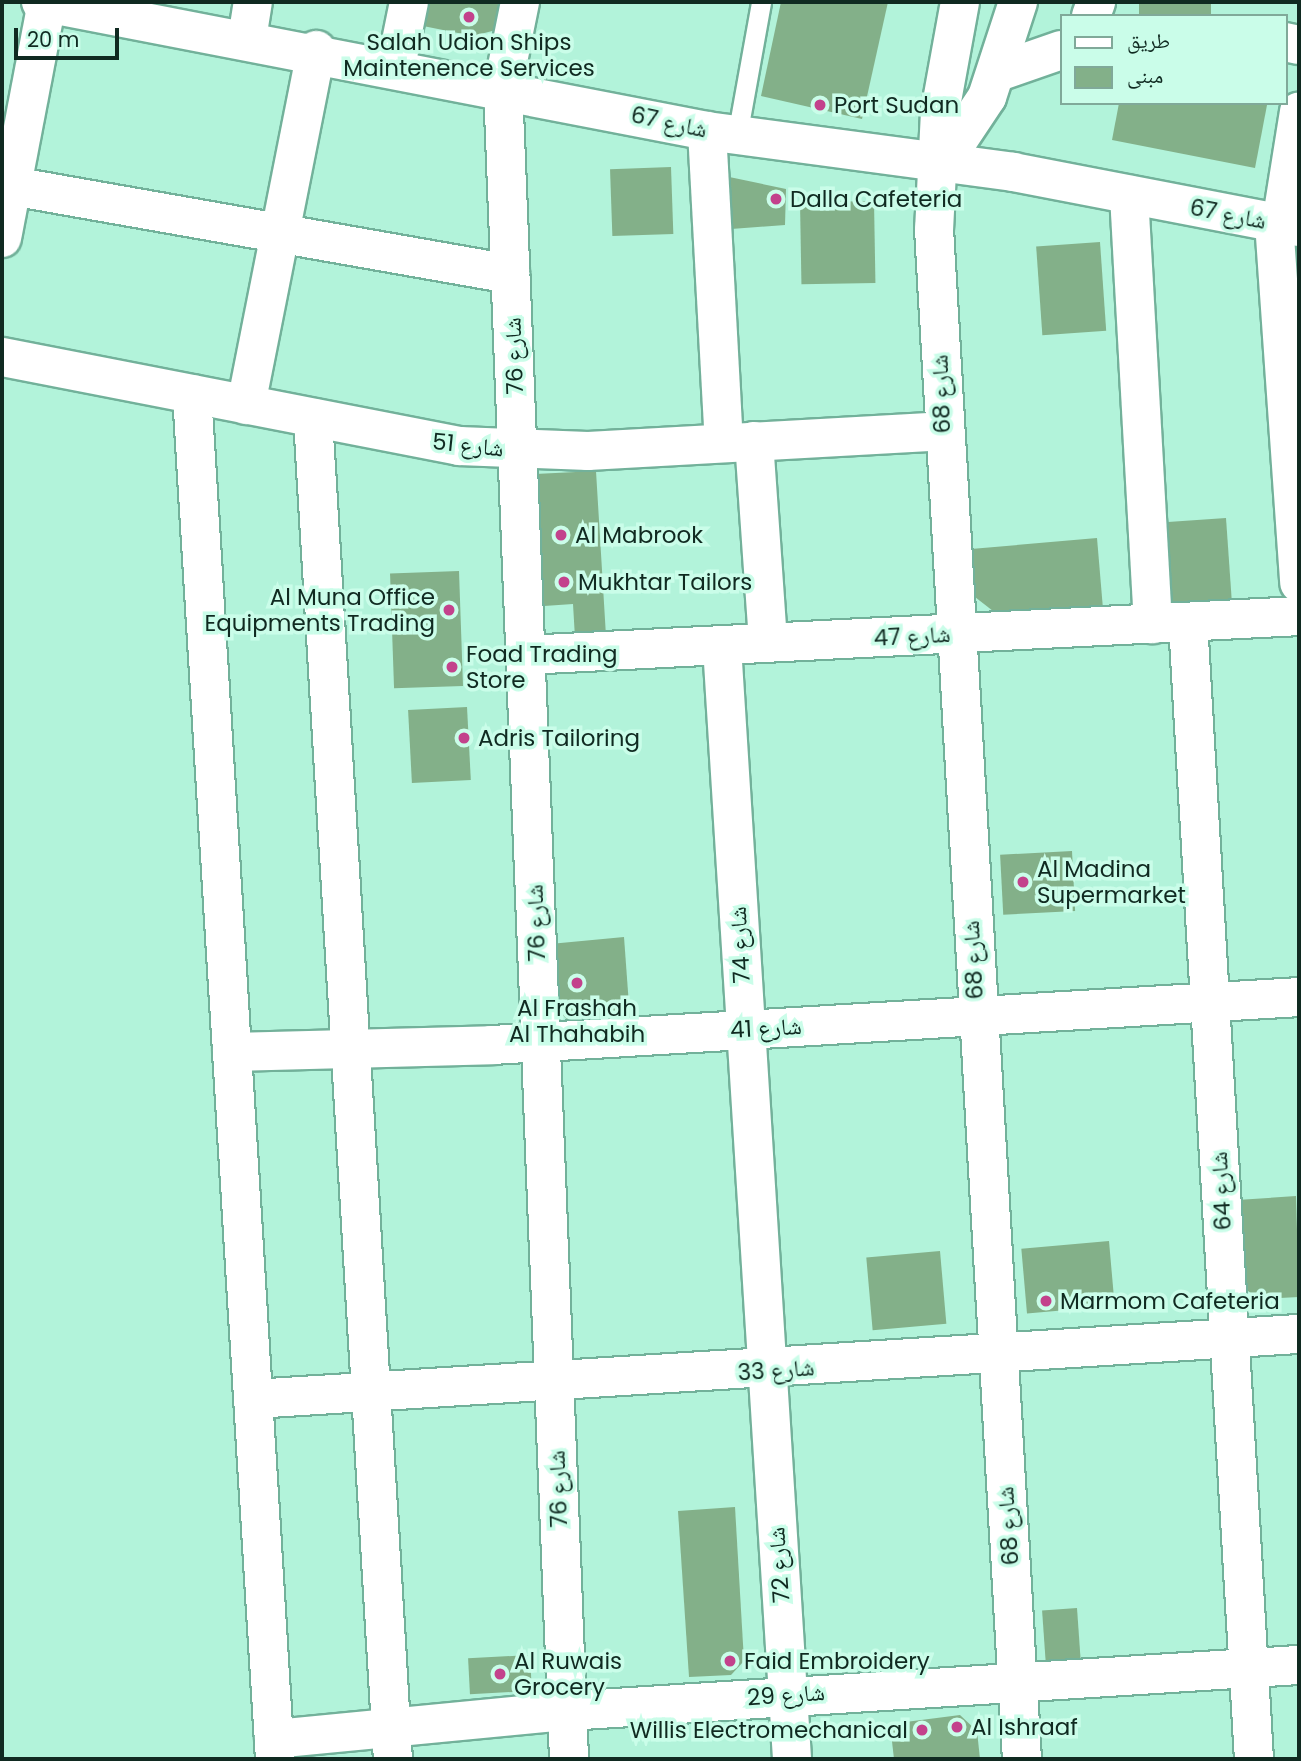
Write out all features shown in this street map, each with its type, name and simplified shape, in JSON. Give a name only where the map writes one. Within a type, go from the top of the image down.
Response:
[{"type":"street","points":[[247,38],[253,2]]},
{"type":"street","points":[[396,66],[409,2]]},
{"type":"street","name":"شارع 76","points":[[520,2],[503,86],[569,1759]]},
{"type":"street","name":"شارع 68","points":[[960,2],[935,160],[942,431],[1022,1759]]},
{"type":"street","points":[[935,160],[974,120],[998,72],[1018,2]]},
{"type":"street","points":[[2,238],[12,186],[61,4]]},
{"type":"street","name":"شارع 67","points":[[61,4],[503,86],[722,133],[935,160],[1285,224]]},
{"type":"street","points":[[246,405],[316,50]]},
{"type":"street","points":[[998,72],[1060,50]]},
{"type":"street","points":[[1299,111],[1285,224],[1299,583]]},
{"type":"street","points":[[722,133],[739,441],[768,643]]},
{"type":"street","points":[[12,186],[510,274]]},
{"type":"street","name":"شارع 64","points":[[1129,195],[1210,1002],[1254,1759]]},
{"type":"street","name":"شارع 51","points":[[2,357],[459,446],[517,450],[942,431]]},
{"type":"street","points":[[192,394],[274,1749]]},
{"type":"street","points":[[313,418],[393,1744]]},
{"type":"street","name":"شارع 47","points":[[525,655],[1299,617]]},
{"type":"street","name":"شارع 74","points":[[722,646],[766,1370]]},
{"type":"street","name":"شارع 41","points":[[232,1052],[349,1046],[541,1043],[1299,997]]},
{"type":"street","name":"شارع 33","points":[[253,1399],[554,1385],[1299,1334]]},
{"type":"street","name":"شارع 72","points":[[766,1370],[792,1759]]},
{"type":"street","name":"شارع 29","points":[[274,1749],[393,1744],[567,1711],[1017,1678],[1299,1665]]},
{"type":"lane","points":[[722,133],[761,2]]},
{"type":"building","points":[[412,2],[502,2],[496,30],[473,36],[408,23]]},
{"type":"building","points":[[781,2],[888,2],[862,119],[761,96]]},
{"type":"building","points":[[1139,2],[1211,2],[1211,14],[1139,14]]},
{"type":"building","points":[[1119,105],[1267,105],[1255,168],[1112,140]]},
{"type":"building","points":[[671,167],[673,234],[612,236],[610,169]]},
{"type":"building","points":[[715,174],[786,189],[785,225],[718,230]]},
{"type":"building","points":[[874,201],[875,283],[801,284],[800,202]]},
{"type":"building","points":[[1100,242],[1106,331],[1042,335],[1036,246]]},
{"type":"building","points":[[596,471],[606,636],[575,638],[573,604],[544,606],[535,474]]},
{"type":"building","points":[[1226,518],[1232,599],[1163,604],[1157,523]]},
{"type":"building","points":[[1097,538],[1103,609],[1002,618],[975,597],[971,549]]},
{"type":"building","points":[[459,571],[463,686],[394,688],[390,573]]},
{"type":"building","points":[[467,707],[471,780],[412,783],[408,710]]},
{"type":"building","points":[[1072,851],[1075,911],[1003,915],[1000,855]]},
{"type":"building","points":[[624,937],[630,1019],[572,1024],[556,1009],[550,944]]},
{"type":"building","points":[[1296,1196],[1299,1297],[1258,1299],[1242,1286],[1237,1200]]},
{"type":"building","points":[[1109,1241],[1115,1306],[1027,1313],[1021,1249]]},
{"type":"building","points":[[940,1251],[946,1324],[873,1330],[866,1257]]},
{"type":"building","points":[[735,1507],[744,1661],[731,1675],[689,1677],[678,1511]]},
{"type":"building","points":[[1077,1608],[1081,1664],[1046,1666],[1042,1610]]},
{"type":"building","name":"Al Ruwais Grocery","points":[[530,1655],[532,1691],[470,1694],[468,1658]]},
{"type":"building","points":[[960,1715],[977,1731],[980,1759],[894,1759],[890,1724]]},
{"type":"place","name":"Salah Udion Ships Maintenence Services","points":[[469,17]]},
{"type":"place","name":"Port Sudan","points":[[820,105]]},
{"type":"place","name":"Dalla Cafeteria","points":[[776,199]]},
{"type":"place","name":"Al Mabrook","points":[[561,535]]},
{"type":"place","name":"Mukhtar Tailors","points":[[564,582]]},
{"type":"place","name":"Al Muna Office Equipments Trading","points":[[449,610]]},
{"type":"place","name":"Foad Trading Store","points":[[452,667]]},
{"type":"place","name":"Adris Tailoring","points":[[464,738]]},
{"type":"place","name":"Al Madina Supermarket","points":[[1023,882]]},
{"type":"place","name":"Al Frashah Al Thahabih","points":[[577,983]]},
{"type":"place","name":"Marmom Cafeteria","points":[[1046,1301]]},
{"type":"place","name":"Faid Embroidery","points":[[730,1661]]},
{"type":"place","name":"Al Ruwais Grocery","points":[[500,1674]]},
{"type":"place","name":"Al Ishraaf","points":[[957,1727]]},
{"type":"place","name":"Willis Electromechanical","points":[[922,1730]]}]
